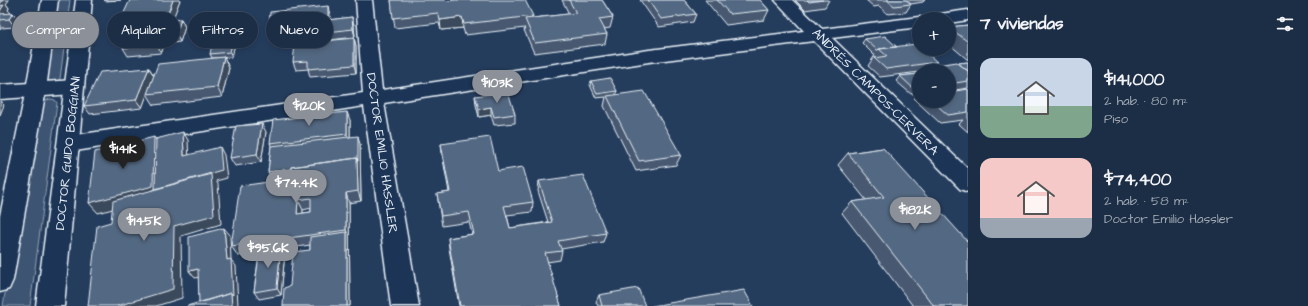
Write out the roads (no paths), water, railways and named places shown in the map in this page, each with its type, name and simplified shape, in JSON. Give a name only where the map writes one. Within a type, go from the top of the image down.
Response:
[{"type":"street","points":[[0,280],[36,90],[50,0]]},
{"type":"street","name":"DOCTOR GUIDO BOGGIANI","points":[[50,306],[84,0]]},
{"type":"street","name":"DOCTOR EMILIO HASSLER","points":[[364,0],[373,98],[405,306]]},
{"type":"street","name":"ANDRÉS CAMPOS-CERVERA","points":[[783,0],[968,183]]},
{"type":"street","points":[[956,17],[968,15]]},
{"type":"street","points":[[69,144],[649,56],[912,23]]},
{"type":"street","points":[[0,92],[74,87]]}]
